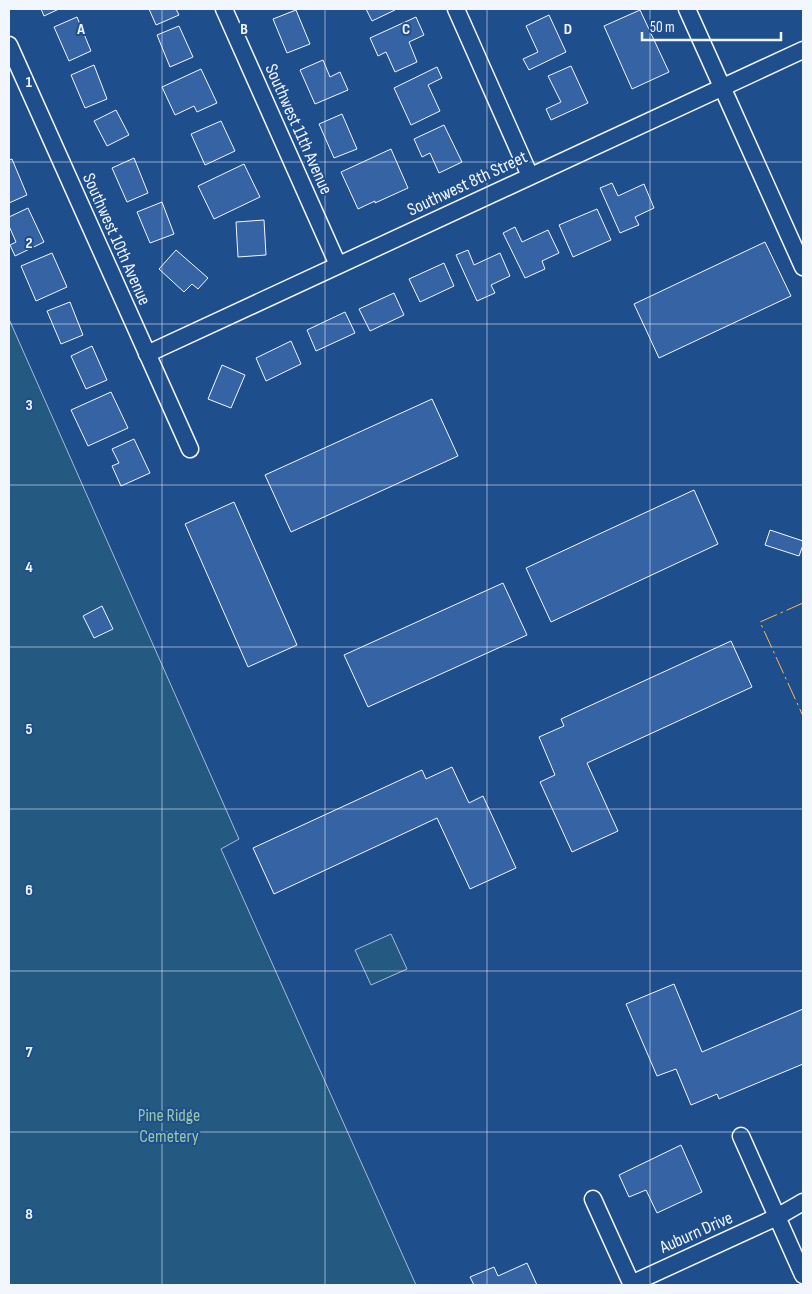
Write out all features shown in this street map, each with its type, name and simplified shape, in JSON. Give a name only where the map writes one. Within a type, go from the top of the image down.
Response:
[{"type":"street","name":"Southwest 11th Avenue","points":[[224,9],[338,265]]},
{"type":"street","points":[[456,9],[530,176]]},
{"type":"street","points":[[687,9],[803,268]]},
{"type":"street","name":"Southwest 10th Avenue","points":[[9,45],[190,449]]},
{"type":"street","name":"Southwest 8th Street","points":[[147,354],[803,50]]},
{"type":"street","points":[[741,1136],[803,1275]]},
{"type":"street","points":[[593,1199],[632,1284]]},
{"type":"street","name":"Auburn Drive","points":[[632,1284],[778,1217],[803,1202]]},
{"type":"street","name":"Auburn Drive","points":[[778,1217],[803,1213]]},
{"type":"green space","name":"Pine Ridge Cemetery","points":[[9,319],[239,839],[221,849],[416,1285],[9,1285]]},
{"type":"green space","points":[[391,934],[407,969],[371,985],[355,950]]},
{"type":"building","points":[[41,9],[59,9],[44,16]]},
{"type":"building","points":[[149,9],[176,9],[179,15],[156,25]]},
{"type":"building","points":[[366,9],[394,9],[395,10],[372,21]]},
{"type":"building","points":[[296,10],[310,44],[287,53],[273,19]]},
{"type":"building","points":[[640,10],[669,72],[632,89],[604,26]]},
{"type":"building","points":[[549,15],[566,52],[529,70],[523,59],[538,52],[526,26]]},
{"type":"building","points":[[77,17],[91,51],[69,61],[54,27]]},
{"type":"building","points":[[416,17],[424,35],[409,42],[417,62],[395,72],[386,52],[378,56],[370,38]]},
{"type":"building","points":[[179,26],[193,57],[170,67],[157,35]]},
{"type":"building","points":[[323,60],[330,77],[340,72],[348,90],[315,104],[300,70]]},
{"type":"building","points":[[94,65],[107,99],[85,108],[71,75]]},
{"type":"building","points":[[571,66],[588,103],[551,120],[546,109],[561,102],[548,76]]},
{"type":"building","points":[[437,67],[442,78],[428,85],[440,111],[411,125],[394,88]]},
{"type":"building","points":[[201,69],[217,103],[197,112],[194,106],[175,115],[162,87]]},
{"type":"building","points":[[116,110],[129,135],[107,146],[94,121]]},
{"type":"building","points":[[342,114],[357,149],[334,158],[319,124]]},
{"type":"building","points":[[221,121],[235,151],[205,165],[191,134]]},
{"type":"building","points":[[444,125],[462,162],[439,173],[430,153],[422,157],[414,139]]},
{"type":"building","points":[[391,149],[408,188],[358,209],[341,172]]},
{"type":"building","points":[[134,158],[148,193],[127,202],[112,168]]},
{"type":"building","points":[[12,159],[27,195],[9,203],[9,160]]},
{"type":"building","points":[[244,164],[260,197],[214,219],[198,186]]},
{"type":"building","points":[[612,183],[618,196],[644,184],[654,208],[635,217],[639,225],[620,233],[600,188]]},
{"type":"building","points":[[162,202],[174,234],[150,243],[137,212]]},
{"type":"building","points":[[28,208],[44,242],[15,256],[10,245],[16,242],[9,226],[9,217]]},
{"type":"building","points":[[597,209],[611,240],[573,257],[559,225]]},
{"type":"building","points":[[264,220],[266,255],[238,257],[236,222]]},
{"type":"building","points":[[515,227],[522,242],[548,230],[559,253],[542,261],[545,269],[525,278],[503,233]]},
{"type":"building","points":[[765,242],[791,296],[659,358],[634,304]]},
{"type":"building","points":[[176,250],[208,278],[198,289],[192,284],[184,292],[159,269]]},
{"type":"building","points":[[468,250],[474,265],[500,253],[510,276],[491,285],[495,293],[477,301],[456,255]]},
{"type":"building","points":[[52,253],[67,287],[36,301],[21,266]]},
{"type":"building","points":[[444,263],[454,286],[420,302],[409,279]]},
{"type":"building","points":[[394,293],[404,315],[370,331],[359,309]]},
{"type":"building","points":[[70,302],[83,335],[61,344],[47,311]]},
{"type":"building","points":[[345,312],[355,333],[316,351],[307,330]]},
{"type":"building","points":[[291,341],[301,364],[266,381],[256,358]]},
{"type":"building","points":[[92,346],[107,380],[86,389],[71,356]]},
{"type":"building","points":[[222,365],[245,375],[231,408],[208,399]]},
{"type":"building","points":[[111,392],[128,428],[88,446],[71,410]]},
{"type":"building","points":[[432,399],[458,456],[291,532],[265,475]]},
{"type":"building","points":[[134,439],[150,473],[121,486],[112,466],[119,463],[112,449]]},
{"type":"building","points":[[694,490],[718,544],[551,622],[526,568]]},
{"type":"building","points":[[234,502],[297,645],[248,667],[185,524]]},
{"type":"building","points":[[770,530],[803,541],[799,556],[765,545]]},
{"type":"building","points":[[503,583],[527,635],[368,707],[344,655]]},
{"type":"building","points":[[102,606],[113,629],[94,638],[83,616]]},
{"type":"building","points":[[731,641],[752,687],[587,763],[618,831],[572,852],[540,782],[555,775],[539,737],[564,726],[561,719]]},
{"type":"building","points":[[452,767],[469,803],[483,796],[516,868],[470,889],[437,818],[274,894],[253,848],[422,770],[426,779]]},
{"type":"building","points":[[674,984],[702,1052],[803,1009],[803,1064],[719,1099],[717,1094],[691,1105],[676,1069],[657,1076],[626,1004]]},
{"type":"building","points":[[681,1145],[702,1192],[657,1213],[646,1190],[629,1197],[619,1175]]},
{"type":"building","points":[[527,1263],[537,1285],[474,1285],[470,1277],[494,1267],[498,1276]]},
{"type":"power","points":[[803,603],[760,622],[803,716]]}]
